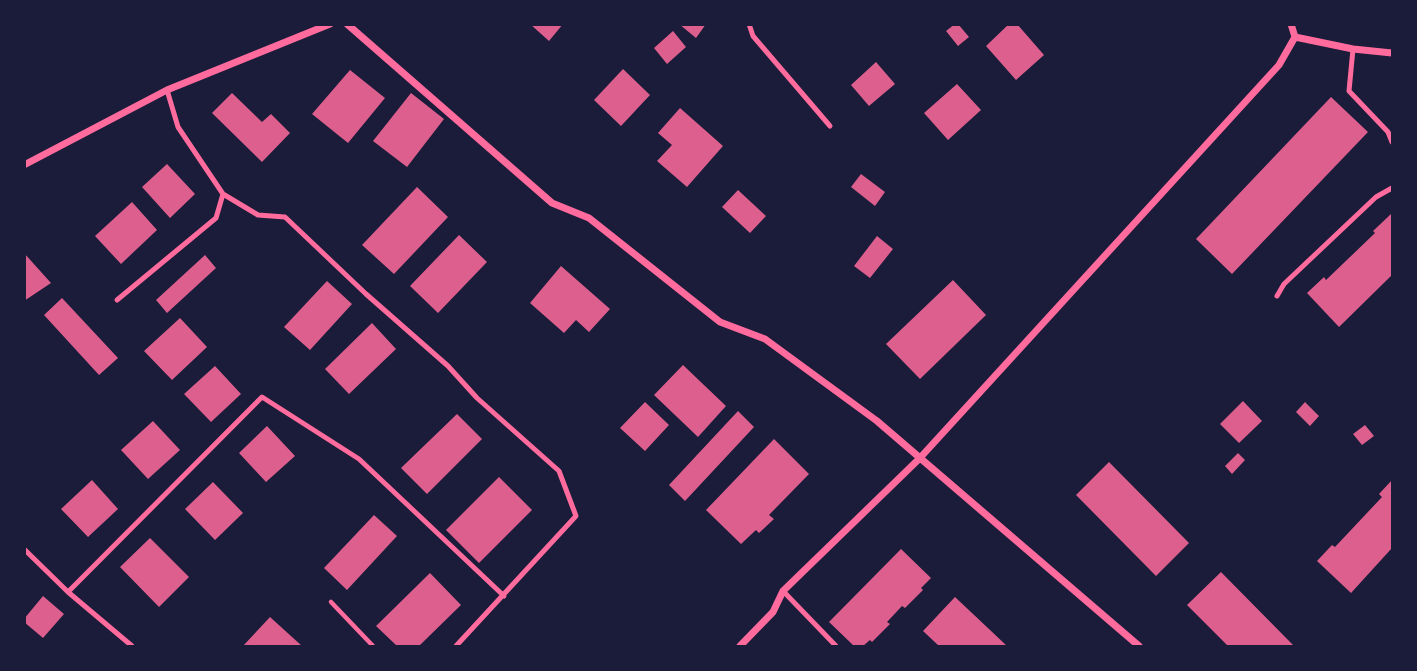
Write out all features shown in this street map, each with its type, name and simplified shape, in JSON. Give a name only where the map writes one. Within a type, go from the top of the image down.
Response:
[{"type":"street","points":[[24,165],[167,90],[330,24]]},
{"type":"street","points":[[347,24],[552,204],[589,218],[720,322],[765,339],[877,421],[1139,646]]},
{"type":"street","points":[[740,646],[773,612],[783,591],[919,459],[1279,65],[1295,37],[1291,24]]},
{"type":"street","points":[[1295,37],[1353,49],[1392,53]]},
{"type":"lane","points":[[749,24],[753,36],[830,126]]},
{"type":"lane","points":[[1353,49],[1349,91],[1388,132],[1392,142]]},
{"type":"lane","points":[[167,90],[178,127],[223,194],[258,215],[285,217],[366,294],[448,366],[477,398],[559,471],[576,516],[456,646]]},
{"type":"lane","points":[[1277,296],[1284,284],[1376,197],[1392,188]]},
{"type":"lane","points":[[117,300],[216,218],[223,194]]},
{"type":"lane","points":[[68,592],[262,397],[359,459],[504,596]]},
{"type":"lane","points":[[24,549],[68,592],[132,646]]},
{"type":"lane","points":[[783,591],[836,646]]},
{"type":"path","points":[[331,602],[373,646]]},
{"type":"building","points":[[530,24],[563,24],[549,41]]},
{"type":"building","points":[[679,24],[706,24],[696,38]]},
{"type":"building","points":[[955,24],[969,37],[958,46],[946,31]]},
{"type":"building","points":[[1009,24],[1017,24],[1044,55],[1016,80],[986,46]]},
{"type":"building","points":[[673,31],[686,47],[667,64],[654,48]]},
{"type":"building","points":[[876,62],[895,84],[869,106],[851,85]]},
{"type":"building","points":[[623,69],[650,95],[621,126],[594,100]]},
{"type":"building","points":[[350,70],[385,98],[348,143],[312,114]]},
{"type":"building","points":[[957,84],[981,110],[948,140],[924,113]]},
{"type":"building","points":[[232,93],[262,122],[271,114],[290,133],[262,162],[212,113]]},
{"type":"building","points":[[411,93],[444,119],[407,167],[373,141]]},
{"type":"building","points":[[1331,97],[1368,132],[1232,274],[1196,239]]},
{"type":"building","points":[[680,108],[723,146],[687,187],[657,161],[672,145],[658,133]]},
{"type":"building","points":[[167,164],[195,194],[170,218],[142,187]]},
{"type":"building","points":[[861,174],[885,192],[875,206],[851,187]]},
{"type":"building","points":[[417,187],[448,217],[394,274],[362,245]]},
{"type":"building","points":[[738,190],[766,216],[750,233],[722,207]]},
{"type":"building","points":[[132,202],[157,230],[121,264],[95,236]]},
{"type":"building","points":[[1391,214],[1392,275],[1339,327],[1307,293],[1324,277],[1326,280]]},
{"type":"building","points":[[459,235],[487,262],[438,313],[410,286]]},
{"type":"building","points":[[877,236],[893,249],[870,278],[854,266]]},
{"type":"building","points":[[24,253],[51,283],[24,301]]},
{"type":"building","points":[[205,255],[216,268],[167,313],[156,300]]},
{"type":"building","points":[[561,266],[610,309],[589,332],[576,320],[564,333],[530,303]]},
{"type":"building","points":[[953,280],[986,315],[920,379],[886,344]]},
{"type":"building","points":[[327,281],[352,304],[310,350],[284,327]]},
{"type":"building","points":[[62,298],[118,358],[99,375],[44,315]]},
{"type":"building","points":[[180,318],[207,347],[172,380],[144,351]]},
{"type":"building","points":[[372,323],[396,349],[349,394],[325,369]]},
{"type":"building","points":[[683,365],[726,406],[698,437],[654,395]]},
{"type":"building","points":[[215,366],[241,394],[211,422],[184,394]]},
{"type":"building","points":[[1243,401],[1262,421],[1239,443],[1220,424]]},
{"type":"building","points":[[645,402],[669,425],[645,451],[620,428]]},
{"type":"building","points":[[1305,402],[1319,416],[1310,426],[1296,412]]},
{"type":"building","points":[[738,411],[754,427],[685,501],[669,485]]},
{"type":"building","points":[[457,414],[482,439],[427,494],[401,468]]},
{"type":"building","points":[[153,421],[180,450],[148,479],[121,450]]},
{"type":"building","points":[[1365,425],[1374,436],[1362,445],[1353,434]]},
{"type":"building","points":[[267,426],[295,456],[266,482],[239,453]]},
{"type":"building","points":[[774,439],[809,474],[769,515],[774,519],[759,533],[756,530],[741,544],[706,510]]},
{"type":"building","points":[[1238,453],[1245,460],[1232,474],[1225,466]]},
{"type":"building","points":[[1109,462],[1189,543],[1156,576],[1076,495]]},
{"type":"building","points":[[499,477],[532,510],[479,563],[446,530]]},
{"type":"building","points":[[92,480],[118,509],[88,537],[61,509]]},
{"type":"building","points":[[1392,480],[1392,548],[1351,593],[1317,561],[1332,545],[1335,547],[1382,497],[1379,494]]},
{"type":"building","points":[[213,482],[243,513],[215,540],[185,509]]},
{"type":"building","points":[[374,515],[397,536],[347,590],[324,568]]},
{"type":"building","points":[[150,538],[189,577],[159,607],[120,567]]},
{"type":"building","points":[[901,549],[931,578],[905,608],[902,606],[887,622],[890,624],[872,642],[870,640],[863,646],[854,646],[829,622]]},
{"type":"building","points":[[1221,572],[1294,646],[1228,646],[1187,605]]},
{"type":"building","points":[[430,573],[461,605],[419,646],[397,646],[376,626]]},
{"type":"building","points":[[43,596],[64,614],[43,638],[24,622],[24,619]]},
{"type":"building","points":[[955,597],[1007,646],[939,646],[923,631]]},
{"type":"building","points":[[270,617],[302,646],[243,646]]}]
